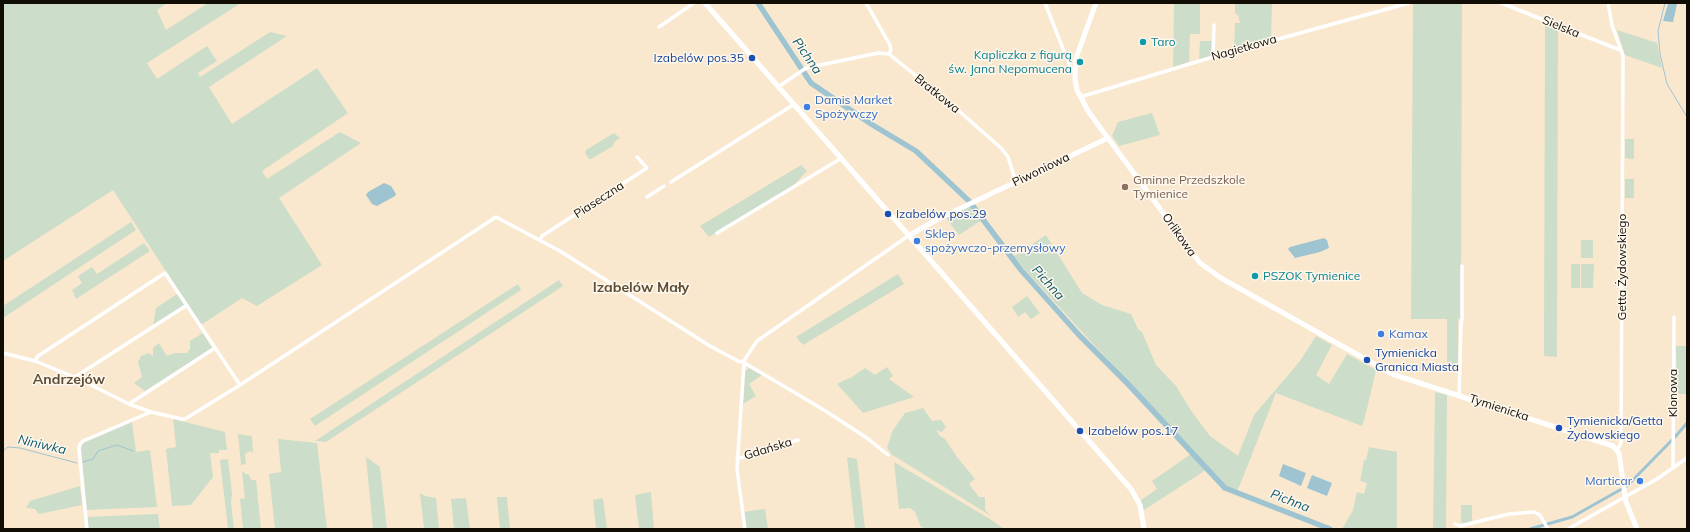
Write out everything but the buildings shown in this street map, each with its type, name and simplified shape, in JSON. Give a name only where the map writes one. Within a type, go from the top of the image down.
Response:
[{"type":"street","points":[[659,27],[694,3]]},
{"type":"street","points":[[704,3],[1131,489],[1140,505],[1144,529]]},
{"type":"street","points":[[778,88],[806,68],[878,53],[889,54],[890,45],[866,3]]},
{"type":"street","points":[[1045,3],[1069,64],[1075,71]]},
{"type":"street","name":"Orlikowa","points":[[1096,3],[1078,51],[1075,80],[1080,97],[1194,258],[1205,269],[1381,367]]},
{"type":"street","name":"Nagietkowa","points":[[1080,97],[1213,57],[1409,3]]},
{"type":"street","name":"Sielska","points":[[1502,3],[1620,50]]},
{"type":"street","name":"Getta Żydowskiego","points":[[1608,3],[1612,25],[1623,65],[1621,443],[1617,450],[1621,463],[1625,497],[1637,529]]},
{"type":"street","points":[[1213,57],[1214,25]]},
{"type":"street","name":"Bratkowa","points":[[889,54],[951,104],[1001,148],[1008,158],[1016,182]]},
{"type":"street","points":[[671,182],[793,105]]},
{"type":"street","name":"Piwoniowa","points":[[908,236],[938,219],[1108,138]]},
{"type":"street","name":"Piaseczna","points":[[540,240],[542,236],[647,168],[637,157]]},
{"type":"street","points":[[717,233],[840,159]]},
{"type":"street","points":[[647,197],[664,186]]},
{"type":"street","points":[[3,353],[34,361],[75,377],[129,404],[151,412],[185,419],[240,385],[494,218],[499,218],[540,240],[710,346],[744,363],[841,420],[888,455]]},
{"type":"street","points":[[744,529],[737,475],[737,458],[744,363],[751,348],[758,341],[908,236]]},
{"type":"street","points":[[1459,396],[1462,266]]},
{"type":"street","points":[[34,361],[38,356],[165,273],[240,385]]},
{"type":"street","points":[[75,377],[187,305]]},
{"type":"street","name":"Klonowa","points":[[1673,468],[1674,318]]},
{"type":"street","points":[[129,404],[215,348]]},
{"type":"street","name":"Tymienicka","points":[[1381,367],[1397,376],[1605,442],[1617,450]]},
{"type":"street","points":[[87,529],[80,444],[83,441],[151,412]]},
{"type":"street","name":"Gdańska","points":[[737,458],[798,440]]},
{"type":"street","points":[[1568,529],[1625,497],[1687,458]]},
{"type":"street","points":[[1455,524],[1460,526],[1526,512],[1537,513],[1547,527]]},
{"type":"green space","points":[[3,3],[167,3],[157,10],[166,30],[208,3],[241,3],[147,63],[157,79],[207,46],[217,61],[198,73],[200,77],[270,32],[287,36],[209,87],[232,124],[317,68],[348,113],[262,171],[267,179],[340,132],[361,143],[279,198],[322,265],[257,306],[242,298],[201,325],[113,190],[3,261]]},
{"type":"green space","points":[[1174,3],[1200,3],[1200,34],[1190,34],[1189,62],[1173,67]]},
{"type":"green space","points":[[1235,3],[1272,3],[1271,40],[1234,50],[1235,23],[1240,23],[1238,15],[1235,13]]},
{"type":"green space","points":[[1413,3],[1462,3],[1461,318],[1458,319],[1458,369],[1447,369],[1447,319],[1411,319]]},
{"type":"green space","points":[[1545,23],[1558,30],[1557,357],[1544,356]]},
{"type":"green space","points":[[1617,30],[1657,43],[1662,68],[1625,55]]},
{"type":"green space","points":[[1200,41],[1212,41],[1212,56],[1199,60]]},
{"type":"green space","points":[[1152,113],[1160,135],[1119,146],[1112,136],[1118,122]]},
{"type":"green space","points":[[614,133],[620,138],[614,142],[613,146],[589,159],[585,153],[586,150]]},
{"type":"green space","points":[[1625,139],[1634,139],[1634,159],[1625,158]]},
{"type":"green space","points":[[801,165],[807,171],[792,187],[709,237],[700,226]]},
{"type":"green space","points":[[1625,179],[1634,179],[1634,198],[1625,198]]},
{"type":"green space","points":[[970,206],[982,220],[959,235],[946,218]]},
{"type":"green space","points":[[131,222],[136,230],[3,318],[3,306]]},
{"type":"green space","points":[[1046,235],[1082,293],[1102,305],[1131,314],[1138,329],[1142,332],[1156,365],[1176,386],[1192,412],[1210,436],[1238,456],[1254,415],[1300,361],[1316,336],[1332,345],[1316,375],[1329,384],[1347,354],[1376,370],[1362,426],[1276,393],[1240,485],[1237,490],[1227,486],[1096,347],[1014,256]]},
{"type":"green space","points":[[1581,240],[1593,240],[1593,258],[1581,258]]},
{"type":"green space","points":[[144,243],[150,251],[76,299],[72,290],[82,283],[78,276],[92,267],[97,274]]},
{"type":"green space","points":[[1571,264],[1580,264],[1580,288],[1571,288]]},
{"type":"green space","points":[[1581,264],[1594,264],[1593,288],[1581,288]]},
{"type":"green space","points":[[898,274],[904,284],[803,345],[796,337]]},
{"type":"green space","points":[[559,280],[563,286],[326,442],[315,441]]},
{"type":"green space","points":[[518,284],[521,290],[315,426],[310,419]]},
{"type":"green space","points":[[177,294],[185,305],[153,325],[156,308]]},
{"type":"green space","points":[[1027,296],[1040,313],[1031,319],[1025,312],[1018,317],[1012,307]]},
{"type":"green space","points":[[203,333],[212,348],[145,391],[134,383],[142,377],[138,362],[141,356],[149,353],[153,356],[153,348],[159,343],[167,356],[175,353],[187,353],[190,349],[190,341]]},
{"type":"green space","points":[[1676,346],[1687,346],[1687,394],[1677,394]]},
{"type":"green space","points":[[887,367],[893,376],[889,379],[914,397],[863,413],[837,384],[852,377],[865,368],[875,375]]},
{"type":"green space","points":[[749,368],[762,375],[749,384],[756,396],[743,404],[745,371]]},
{"type":"green space","points":[[1435,392],[1447,395],[1446,529],[1433,529]]},
{"type":"green space","points":[[923,408],[932,421],[941,420],[946,427],[942,432],[936,430],[940,436],[945,439],[975,479],[969,484],[979,497],[985,497],[985,510],[991,516],[891,454],[887,447],[893,430],[905,413]]},
{"type":"green space","points":[[173,419],[225,432],[227,450],[219,450],[219,453],[210,453],[213,477],[191,505],[172,506],[166,449],[176,447]]},
{"type":"green space","points":[[132,422],[136,452],[150,450],[157,507],[86,510],[81,446],[85,442]]},
{"type":"green space","points":[[238,434],[252,436],[253,453],[250,451],[245,454],[246,464],[241,465]]},
{"type":"green space","points":[[278,439],[317,443],[327,529],[275,529],[269,474],[281,472]]},
{"type":"green space","points":[[1369,447],[1397,452],[1397,529],[1342,529],[1353,510],[1357,492],[1364,494],[1367,483],[1360,481],[1364,460],[1366,460]]},
{"type":"green space","points":[[1191,454],[1206,470],[1144,510],[1141,500],[1157,489],[1152,481]]},
{"type":"green space","points":[[366,457],[380,467],[387,529],[373,529]]},
{"type":"green space","points":[[847,457],[857,459],[865,529],[855,529]]},
{"type":"green space","points":[[228,459],[234,529],[228,529],[220,460]]},
{"type":"green space","points":[[894,462],[990,519],[1004,529],[928,529],[921,527],[915,512],[910,508],[899,509]]},
{"type":"green space","points":[[242,472],[249,475],[251,480],[256,480],[261,529],[243,529],[240,499],[245,498]]},
{"type":"green space","points":[[80,486],[82,505],[39,514],[35,509],[26,508],[30,501]]},
{"type":"green space","points":[[651,492],[654,529],[639,529],[635,495]]},
{"type":"green space","points":[[420,493],[425,496],[436,498],[439,529],[424,529]]},
{"type":"green space","points":[[497,497],[507,497],[510,529],[500,529]]},
{"type":"green space","points":[[466,498],[470,529],[454,529],[451,499]]},
{"type":"green space","points":[[603,498],[607,529],[596,529],[593,500]]},
{"type":"green space","points":[[1461,505],[1472,505],[1472,522],[1463,524],[1461,522]]},
{"type":"green space","points":[[765,509],[768,529],[746,529],[743,512]]},
{"type":"green space","points":[[158,514],[160,529],[88,529],[87,517]]},
{"type":"water","points":[[1668,4],[1677,4],[1673,22],[1663,21]]},
{"type":"water","points":[[384,183],[391,186],[396,194],[395,196],[377,206],[372,204],[366,195],[368,192]]},
{"type":"water","points":[[1324,238],[1327,240],[1329,248],[1320,252],[1295,258],[1288,249],[1290,247]]},
{"type":"water","points":[[1283,464],[1306,473],[1301,486],[1279,476]]},
{"type":"water","points":[[1312,475],[1332,483],[1327,496],[1307,488]]},
{"type":"waterway","name":"Pichna","points":[[758,3],[811,83],[871,124],[916,151],[969,201],[1021,270],[1079,335],[1127,383],[1225,488],[1330,529]]},
{"type":"waterway","points":[[1665,3],[1658,31],[1660,54],[1667,84],[1687,117]]},
{"type":"waterway","points":[[1675,437],[1687,423]]},
{"type":"waterway","points":[[1530,529],[1572,517],[1627,486],[1672,440]]},
{"type":"waterway","name":"Niniwka","points":[[83,462],[93,459],[98,451],[117,445],[133,451]]},
{"type":"waterway","name":"Niniwka","points":[[3,451],[8,447],[20,448],[77,463]]},
{"type":"place","name":"Taro","points":[[1143,42]]},
{"type":"place","name":"Izabelów pos.35","points":[[752,58]]},
{"type":"place","name":"Kapliczka z figurą św. Jana Nepomucena","points":[[1080,62]]},
{"type":"place","name":"Damis Market Spożywczy","points":[[807,107]]},
{"type":"place","name":"Gminne Przedszkole Tymienice","points":[[1125,187]]},
{"type":"place","name":"Izabelów pos.29","points":[[888,214]]},
{"type":"place","name":"Sklep spożywczo-przemysłowy","points":[[917,241]]},
{"type":"place","name":"PSZOK Tymienice","points":[[1255,276]]},
{"type":"place","name":"Kamax","points":[[1381,334]]},
{"type":"place","name":"Tymienicka Granica Miasta","points":[[1367,360]]},
{"type":"place","name":"Tymienicka/Getta Żydowskiego","points":[[1559,428]]},
{"type":"place","name":"Izabelów pos.17","points":[[1080,431]]},
{"type":"place","name":"Marticar","points":[[1640,481]]},
{"type":"district","name":"Izabelów Mały","points":[[641,288]]},
{"type":"district","name":"Andrzejów","points":[[69,380]]}]
